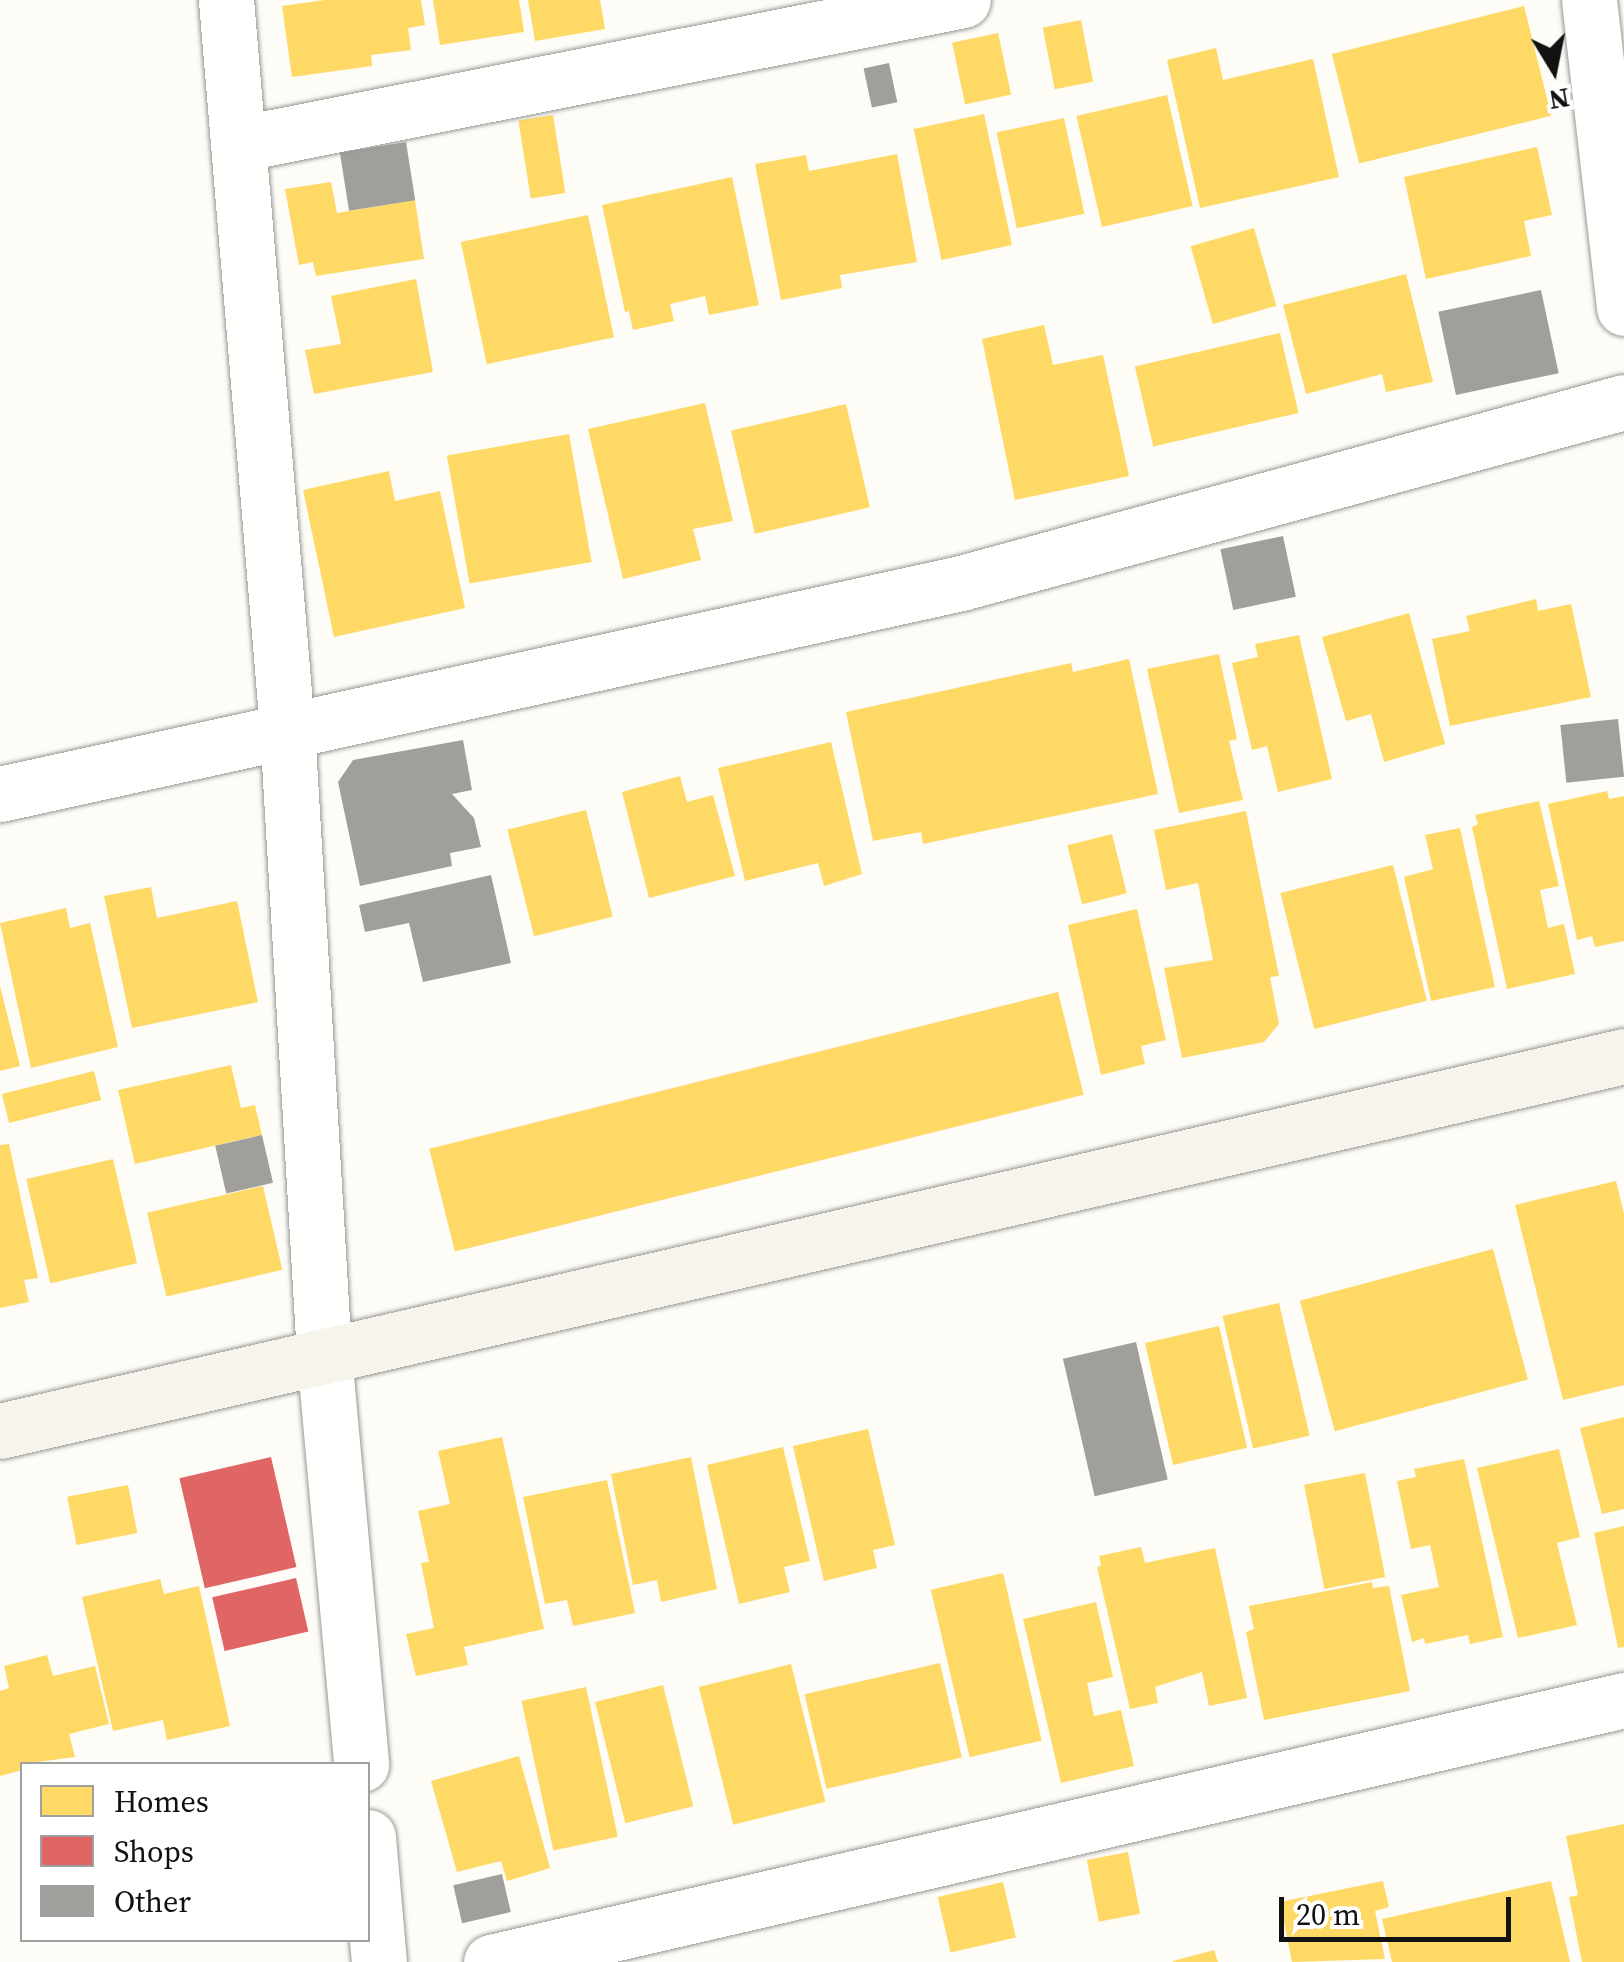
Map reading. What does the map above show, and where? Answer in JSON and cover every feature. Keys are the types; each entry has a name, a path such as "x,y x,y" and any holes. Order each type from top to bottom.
{"street":[{"path":"226,0 288,728 324,1355 361,1762"},
{"path":"238,144 963,0"},
{"path":"1589,0 1624,308"},
{"path":"0,794 961,584 1624,402"},
{"path":"0,1432 1624,1056"},
{"path":"491,1962 1624,1700"},
{"path":"370,1860 379,1962"}],"building: Homes":[{"path":"325,0 421,0 425,25 408,28 411,50 371,55 372,66 292,77 282,6"},
{"path":"433,0 519,0 524,32 440,45"},
{"path":"528,0 600,0 605,29 535,41"},
{"path":"1524,6 1551,116 1359,164 1332,54"},
{"path":"1081,20 1093,82 1055,89 1043,27"},
{"path":"998,33 1011,95 965,104 952,43"},
{"path":"1216,48 1223,80 1313,59 1339,177 1200,208 1167,60"},
{"path":"1167,95 1193,206 1102,227 1076,116"},
{"path":"984,114 1012,245 941,260 914,129"},
{"path":"553,115 565,193 531,199 518,120"},
{"path":"1064,118 1084,214 1017,228 997,132"},
{"path":"1537,147 1552,215 1524,221 1531,256 1426,279 1404,177"},
{"path":"897,154 917,262 840,275 842,288 781,300 755,164 806,155 809,171"},
{"path":"732,177 759,305 709,315 705,296 670,304 674,321 633,330 629,311 625,312 602,205"},
{"path":"331,182 337,213 415,200 424,259 316,276 313,262 299,265 285,189"},
{"path":"588,215 614,337 487,364 461,242"},
{"path":"1254,228 1276,306 1213,324 1191,246"},
{"path":"1406,274 1433,382 1386,392 1382,374 1306,394 1283,305"},
{"path":"416,279 433,372 314,394 305,350 341,344 331,296"},
{"path":"1044,325 1053,365 1103,355 1129,476 1015,500 982,339"},
{"path":"1280,333 1298,413 1153,446 1135,367"},
{"path":"705,403 733,521 693,529 701,560 623,579 588,429"},
{"path":"846,404 870,507 755,534 731,431"},
{"path":"569,434 592,562 469,584 447,456"},
{"path":"389,471 395,501 440,491 465,608 334,637 303,490"},
{"path":"1536,599 1538,611 1571,604 1591,697 1450,726 1432,639 1470,631 1466,616"},
{"path":"1409,613 1445,744 1384,762 1371,714 1346,721 1322,637"},
{"path":"1299,635 1332,779 1278,792 1267,746 1252,750 1232,663 1258,657 1255,644"},
{"path":"1219,654 1237,739 1229,741 1243,800 1179,813 1147,669"},
{"path":"1129,659 1158,794 923,844 921,832 873,841 846,712 1071,663 1073,672"},
{"path":"831,742 862,874 824,886 818,863 745,881 718,768"},
{"path":"680,776 687,802 713,795 735,876 649,898 622,792"},
{"path":"1607,791 1609,799 1624,796 1624,941 1595,947 1592,936 1577,940 1548,804"},
{"path":"1539,801 1559,886 1540,890 1548,928 1564,924 1575,974 1507,989 1472,827 1478,824 1475,815"},
{"path":"586,810 613,917 534,936 507,830"},
{"path":"1246,811 1279,976 1270,977 1279,1024 1264,1042 1182,1058 1164,968 1213,960 1198,883 1166,890 1154,830"},
{"path":"1460,828 1495,987 1431,1001 1404,877 1433,869 1425,835"},
{"path":"1112,834 1127,893 1082,904 1067,845"},
{"path":"1393,865 1427,1001 1314,1029 1280,893"},
{"path":"151,887 157,918 237,901 258,1002 132,1028 104,896"},
{"path":"66,908 70,928 90,923 118,1047 31,1068 0,923"},
{"path":"1137,909 1166,1040 1141,1046 1145,1064 1101,1075 1068,925"},
{"path":"0,986 20,1066 0,1071"},
{"path":"1058,992 1084,1095 455,1252 429,1149"},
{"path":"231,1065 241,1108 255,1105 262,1135 135,1164 118,1090"},
{"path":"94,1071 101,1100 9,1123 2,1094"},
{"path":"9,1144 38,1278 24,1280 29,1302 0,1308 0,1145"},
{"path":"113,1159 137,1263 50,1283 26,1179"},
{"path":"1616,1181 1624,1214 1624,1385 1563,1400 1515,1205"},
{"path":"263,1186 282,1270 166,1297 147,1213"},
{"path":"1493,1249 1528,1379 1335,1431 1300,1301"},
{"path":"1279,1303 1310,1436 1253,1449 1222,1316"},
{"path":"1219,1326 1247,1448 1173,1465 1145,1343"},
{"path":"1624,1417 1624,1509 1602,1514 1580,1428"},
{"path":"868,1429 895,1545 873,1550 877,1568 824,1581 793,1446"},
{"path":"502,1437 544,1629 464,1647 468,1665 416,1676 406,1634 434,1628 421,1563 429,1562 418,1511 450,1504 438,1451"},
{"path":"783,1447 810,1561 784,1567 790,1592 739,1604 707,1465"},
{"path":"1559,1449 1580,1537 1557,1543 1577,1625 1518,1638 1477,1468"},
{"path":"691,1457 717,1589 661,1602 657,1580 633,1585 611,1474"},
{"path":"1464,1459 1503,1637 1470,1644 1468,1635 1425,1644 1424,1638 1412,1642 1401,1595 1439,1587 1430,1545 1411,1549 1397,1481 1416,1477 1414,1469"},
{"path":"1365,1473 1385,1577 1324,1589 1304,1485"},
{"path":"607,1480 635,1613 573,1626 567,1600 545,1604 523,1497"},
{"path":"128,1485 137,1533 76,1545 67,1497"},
{"path":"1624,1526 1624,1647 1618,1648 1594,1533"},
{"path":"1141,1547 1145,1563 1215,1548 1247,1698 1209,1706 1202,1672 1155,1687 1158,1703 1130,1709 1097,1567 1101,1566 1099,1556"},
{"path":"1003,1573 1042,1741 970,1757 931,1590"},
{"path":"160,1579 164,1594 199,1586 230,1726 167,1740 163,1720 113,1731 82,1597"},
{"path":"1372,1582 1373,1588 1389,1586 1410,1691 1264,1720 1246,1632 1254,1629 1249,1606"},
{"path":"1096,1602 1113,1677 1087,1683 1094,1716 1121,1710 1134,1766 1061,1783 1023,1619"},
{"path":"47,1655 53,1676 95,1666 109,1724 69,1734 75,1757 20,1762 20,1771 0,1776 0,1691 9,1688 4,1666"},
{"path":"940,1663 962,1758 826,1789 805,1694"},
{"path":"791,1664 825,1802 733,1825 699,1687"},
{"path":"663,1685 693,1806 625,1823 595,1702"},
{"path":"586,1687 618,1837 553,1850 521,1701"},
{"path":"519,1756 550,1868 507,1881 501,1861 457,1872 431,1781"},
{"path":"1624,1824 1624,1962 1582,1962 1569,1897 1578,1895 1566,1836"},
{"path":"1128,1852 1140,1914 1099,1922 1087,1860"},
{"path":"1383,1881 1389,1907 1375,1911 1385,1959 1292,1962 1280,1902"},
{"path":"1551,1881 1570,1962 1392,1962 1382,1919"},
{"path":"1003,1882 1016,1938 951,1953 938,1897"},
{"path":"1214,1950 1218,1962 1173,1962 1173,1961"}],"building: Shops":[{"path":"271,1457 296,1567 205,1588 179,1478"},
{"path":"296,1578 308,1632 225,1651 212,1597"}],"building: Other":[{"path":"889,63 897,102 872,108 864,68"},
{"path":"406,142 415,200 349,211 340,152"},
{"path":"1541,290 1559,373 1456,395 1438,312"},
{"path":"1283,536 1296,597 1233,610 1220,549"},
{"path":"1618,719 1624,777 1566,783 1560,725"},
{"path":"463,740 472,790 452,794 474,818 481,847 450,853 452,866 360,886 338,782 353,760"},
{"path":"491,875 511,963 423,982 409,923 365,932 359,905"},
{"path":"262,1135 273,1183 226,1194 215,1146"},
{"path":"1136,1342 1168,1479 1095,1496 1063,1359"},
{"path":"502,1874 511,1912 462,1923 453,1885"}]}
